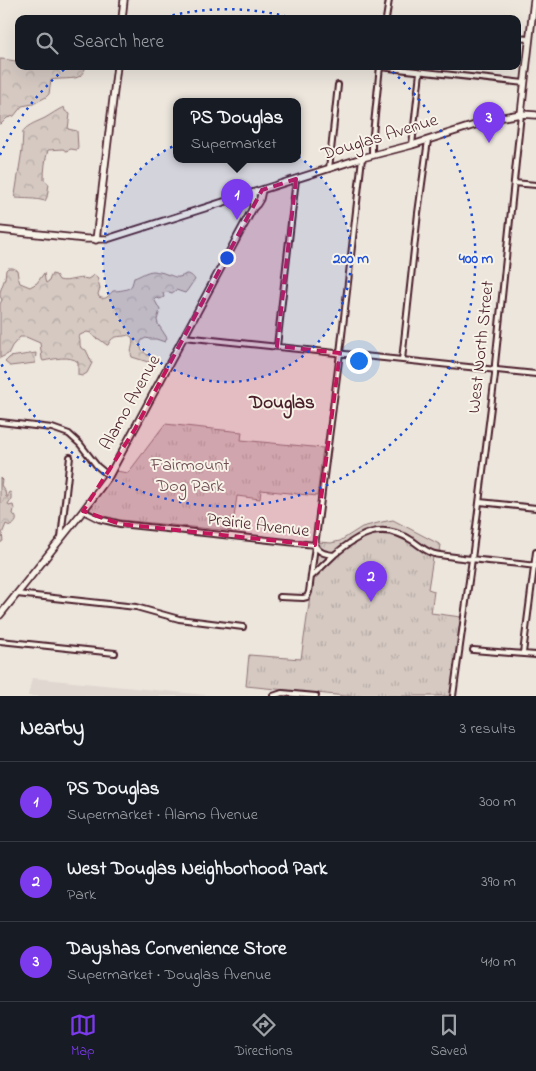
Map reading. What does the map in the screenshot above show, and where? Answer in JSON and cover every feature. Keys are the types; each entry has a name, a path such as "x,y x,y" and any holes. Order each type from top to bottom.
{"street":[{"path":"122,15 124,0"},
{"path":"387,15 389,0"},
{"name":"West North Street","path":"453,696 480,502 524,83 533,30 534,0"},
{"path":"521,39 530,40"},
{"path":"96,240 117,70"},
{"path":"372,155 380,70"},
{"path":"404,70 524,83"},
{"path":"412,145 420,72"},
{"path":"329,169 338,85"},
{"name":"Douglas Avenue","path":"0,230 96,240 107,239 362,158 412,145 497,118 521,114 536,115"},
{"path":"402,360 428,140"},
{"path":"280,597 303,598 307,597 309,592 340,352 362,158"},
{"path":"277,346 296,179"},
{"path":"514,183 536,185"},
{"name":"Alamo Avenue","path":"0,615 109,476 253,208 258,204 262,190"},
{"path":"253,193 253,208"},
{"path":"184,337 536,374"},
{"path":"0,422 52,428 69,434 80,444 97,466 109,476"},
{"path":"61,538 70,457"},
{"path":"480,502 536,508"},
{"name":"Prairie Avenue","path":"83,511 99,519 120,524 315,545 323,553 334,555"},
{"path":"311,577 334,555 358,537 380,530 402,535 434,554 535,566"},
{"path":"523,653 536,552"},
{"path":"17,594 136,607 179,619 243,627"},
{"path":"0,641 115,653"},
{"path":"473,650 536,655"},
{"path":"275,695 316,696"}],"highlighted area":[{"path":"296,179 277,346 340,353 315,545 120,524 83,511 135,429 262,190"}],"shaded area":[{"path":"32,678 216,696 28,696"}],"green space":[{"path":"0,59 15,61 15,70 84,70 78,77 51,80 49,94 46,97 33,104 22,106 14,116 7,118 0,125"},
{"path":"64,107 65,111 70,114 68,129 77,131 77,150 48,150 44,180 49,184 45,201 16,198 23,131 30,125"},
{"path":"8,268 17,270 20,283 30,287 37,283 44,273 46,283 52,274 63,281 80,278 88,279 94,275 97,277 100,288 99,297 104,298 113,291 131,287 134,278 151,271 178,277 187,274 195,280 185,293 176,290 172,293 163,293 164,297 160,299 154,299 160,310 157,320 158,324 167,338 165,342 146,338 142,340 140,346 144,352 152,357 151,361 148,362 132,357 133,340 129,335 114,338 107,345 87,332 80,335 80,345 81,348 86,350 92,363 87,373 82,376 78,375 78,362 75,360 62,358 43,361 40,343 26,337 20,337 8,354 0,358 0,304 2,300 0,292"},
{"path":"36,353 35,363 10,366 5,362 10,357"},
{"name":"Fairmount Dog Park","path":"165,424 242,432 241,440 323,448 317,496 261,490 260,499 237,496 232,531 121,520 96,514 89,509 116,471 128,473"},
{"path":"0,478 6,497 8,497 8,493 10,492 11,494 8,504 9,506 13,505 13,514 16,519 10,526 6,524 2,534 3,541 0,543"},
{"path":"393,520 441,545 440,551 434,551 428,589 434,591 431,613 461,617 450,696 346,696 246,686 249,655 301,659 318,542 331,543 340,541 362,527"}],"place":[{"name":"Dayshas Convenience Store","path":"489,143"},
{"name":"PS Douglas","path":"237,220"},
{"name":"West Douglas Neighborhood Park","path":"371,602"}],"district":[{"name":"Douglas","path":"282,403"}]}
